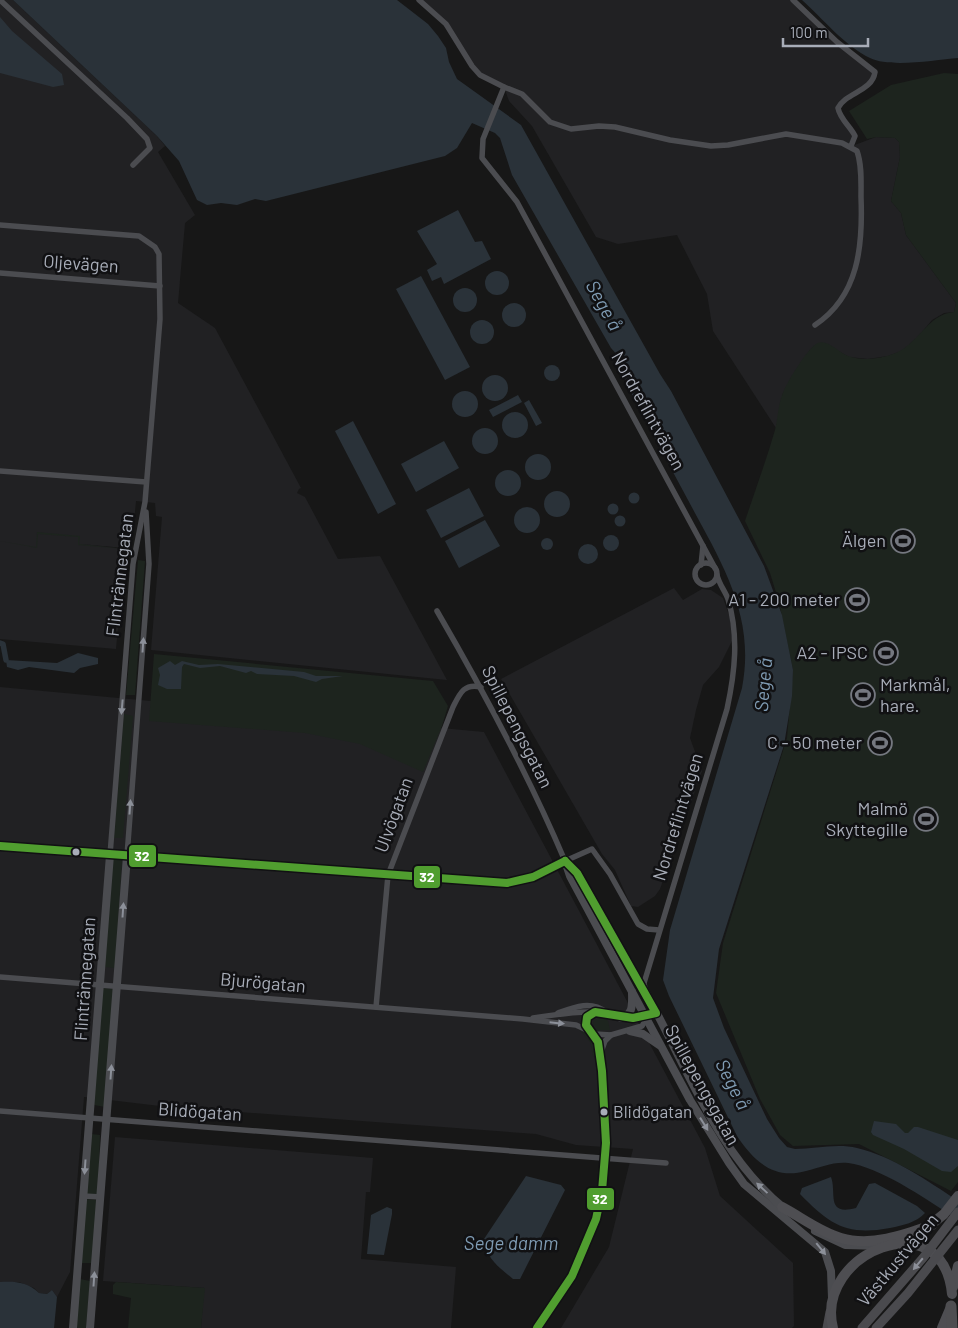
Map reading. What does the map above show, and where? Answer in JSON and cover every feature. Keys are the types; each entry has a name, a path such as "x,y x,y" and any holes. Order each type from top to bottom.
{"highway":[{"path":"896,1244 932,1225 944,1214 958,1196"},
{"path":"782,1207 832,1234 856,1240 893,1237 932,1225"},
{"path":"832,1328 830,1312 832,1300 842,1278 864,1256 885,1246 896,1244 915,1245 934,1253 946,1272 951,1300 952,1328"},
{"path":"942,1328 951,1300 958,1266"}],"main road":[{"name":"Västkustvägen","path":"862,1328 917,1265 958,1212"},
{"name":"Västkustvägen","path":"876,1328 908,1293 958,1230"},
{"path":"827,1328 830,1312"}],"street":[{"path":"0,0 127,118 146,139 150,148 133,165"},
{"path":"420,0 446,24 472,66 480,74 522,94 550,122 571,129 599,126 615,127 696,145 728,145 786,134 851,146 857,151 860,158 863,230 861,249 856,267 836,307 814,325"},
{"path":"793,0 837,42 875,72 874,79 870,85 840,104 838,108 839,114 855,136 851,146"},
{"name":"Nordreflintvägen","path":"504,87 483,138 482,158 517,202 715,568"},
{"path":"0,226 139,236 155,247 159,254 160,319 145,502"},
{"name":"Oljevägen","path":"0,273 160,286"},
{"path":"0,471 146,482"},
{"name":"Flintrännegatan","path":"73,1328 133,564 145,502"},
{"name":"Flintrännegatan","path":"90,1328 149,564 145,502"},
{"path":"703,544 701,565 696,571 696,578 701,583 708,584 724,592"},
{"path":"701,565 709,564 715,568 717,575 714,581 708,584"},
{"name":"Nordreflintvägen","path":"645,991 644,983 653,951 727,709 734,679 736,654 733,625 728,598 717,575"},
{"name":"Spillepengsgatan","path":"436,611 481,688 526,774 570,876 705,1126 744,1184 825,1252 831,1271 832,1300"},
{"name":"Ulvögatan","path":"376,1007 388,875 456,699 466,687 473,685 481,688"},
{"path":"0,846 516,883 539,875 592,849 610,874 638,924 647,929 659,930"},
{"name":"Spillepengsgatan","path":"565,861 577,873 645,991 736,1157 755,1182 806,1226 836,1242 855,1246 885,1246"},
{"name":"Bjurögatan","path":"0,977 576,1025 601,1035 630,1031 642,1026 647,1018 656,1013"},
{"path":"621,1018 629,1014 632,1008 632,990"},
{"name":"Bjurögatan","path":"523,1020 555,1014 585,1005 599,1007 609,1015"},
{"path":"538,1328 572,1276 600,1206 606,1158 600,1055 598,1042 586,1022 592,1012"},
{"name":"Bjurögatan","path":"555,1014 592,1012 621,1018 647,1018"},
{"path":"630,1031 651,1038 664,1050"},
{"path":"600,1055 603,1045 611,1035"},
{"name":"Blidögatan","path":"0,1111 666,1163"},
{"path":"83,1196 101,1197"}],"shaded area":[{"path":"0,0 13,0 157,136 165,146 158,152 195,215 185,223 178,303 215,328 301,488 297,493 305,497 338,559 380,556 447,680 151,650 162,517 156,516 155,503 136,501 134,523 127,523 125,548 80,544 125,549 116,649 0,639"},
{"path":"419,0 793,0 837,42 870,67 874,79 848,98 838,108 855,136 852,146 876,137 895,138 899,142 900,157 891,201 901,213 906,235 956,303 954,312 944,313 932,320 917,338 902,351 888,356 868,359 849,357 840,352 810,350 783,393 776,428 713,331 707,294 677,235 618,244 596,237 532,126 509,101 504,87 480,75 453,34"},
{"path":"944,73 958,74 958,1182 951,1191 859,1144 793,1146 780,1135 760,1099 716,993 723,943 787,738 793,670 779,602 770,573 745,521 775,430 783,393 798,365 814,346 822,342 826,343 853,358 871,359 882,357 902,350 937,318 954,312 956,303 906,235 901,213 891,201 900,157 899,142 895,138 876,137 867,139 849,111 891,85"},
{"path":"37,532 80,536 79,544 125,549 78,545 78,537 38,534 37,548 0,541 36,547"},
{"path":"138,560 145,561 135,695 126,695"},
{"path":"674,588 683,600 702,589 711,590 723,598 730,618 733,639 719,667 703,685 696,710 690,738 702,771 660,889 655,896 638,907 631,906 615,870 602,854 501,679"},
{"path":"154,654 433,681 448,706 423,772 360,744 305,733 149,721"},
{"path":"0,687 484,732 705,1148 720,1196 793,1263 794,1326 792,1328 561,1328 609,1247 633,1149 576,1145 536,1134 160,1106 84,1097 70,1272 57,1297 52,1290 47,1294 39,1293 34,1288 19,1282 0,1282"},
{"path":"124,714 133,716 123,838 114,838"},
{"path":"113,858 122,859 115,968 105,967"},
{"path":"102,988 113,989 105,1107 94,1105"},
{"path":"601,1017 608,1021 610,1030 597,1030 594,1028 593,1021"},
{"path":"578,1028 592,1040 597,1059 593,1056 590,1042"},
{"path":"91,1134 100,1135 98,1194 86,1194"},
{"path":"115,1137 373,1158 370,1192 366,1192 361,1259 456,1267 451,1328 201,1328 204,1288 103,1281"},
{"path":"85,1199 97,1200 92,1263 81,1263"},
{"path":"80,1279 90,1281 86,1328 76,1328"},
{"path":"116,1282 205,1288 201,1328 128,1328 131,1298 113,1294 113,1285"}],"water":[{"name":"Sege å","path":"13,0 397,0 428,24 438,36 446,48 449,62 457,79 521,125 671,391 764,566 782,615 793,670 792,696 784,745 719,949 713,998 724,1028 767,1119 787,1147 795,1149 834,1146 849,1147 883,1157 909,1170 958,1201 958,1220 894,1180 854,1164 830,1164 806,1171 784,1173 766,1166 758,1160 737,1136 669,996 663,980 670,930 742,688 745,662 744,637 740,613 723,567 626,383 619,357 611,348 512,175 500,138 495,133 472,123 457,148 445,156 266,201 255,199 237,205 221,203 207,205 197,200 179,161 157,136"},
{"path":"802,0 958,0 958,58 901,63 879,61 870,58 843,40"},
{"path":"0,17 12,31 62,74 64,85 53,87 0,73"},
{"path":"458,210 475,242 482,241 491,259 444,284 441,277 432,281 427,270 437,264 417,231"},
{"path":"497,271 502,272 508,278 508,288 502,294 497,295 492,294 486,288 485,283 486,278 492,272"},
{"path":"421,276 470,367 445,380 396,289"},
{"path":"465,288 470,289 476,295 476,305 470,311 465,312 460,311 454,305 453,300 454,295 460,289"},
{"path":"514,303 519,304 525,310 525,320 519,326 514,327 509,326 503,320 502,315 503,310 509,304"},
{"path":"482,320 487,321 493,327 493,337 487,343 482,344 477,343 471,337 470,332 471,327 477,321"},
{"path":"552,365 558,367 560,373 558,379 552,381 546,379 544,373 546,367"},
{"path":"495,375 504,379 508,388 504,397 495,401 486,397 482,388 486,379"},
{"path":"465,391 474,395 478,404 474,413 465,417 456,413 452,404 456,395"},
{"path":"518,395 522,402 493,417 489,410"},
{"path":"529,400 542,423 536,426 524,403"},
{"path":"515,412 524,416 528,425 524,434 515,438 506,434 502,425 506,416"},
{"path":"353,421 396,504 378,514 335,431"},
{"path":"485,428 494,432 498,441 494,450 485,454 476,450 472,441 476,432"},
{"path":"444,441 459,468 416,492 401,464"},
{"path":"538,454 547,458 551,467 547,476 538,480 529,476 525,467 529,458"},
{"path":"508,470 517,474 521,483 517,492 508,496 499,492 495,483 499,474"},
{"path":"469,488 484,516 441,538 426,510"},
{"path":"557,491 566,495 570,504 566,513 557,517 548,513 544,504 548,495"},
{"path":"634,492 640,498 634,504 628,498"},
{"path":"613,503 619,509 613,515 607,509"},
{"path":"527,507 536,511 540,520 536,529 527,533 518,529 514,520 518,511"},
{"path":"620,515 626,521 620,527 614,521"},
{"path":"485,520 500,546 459,568 445,541"},
{"path":"608,535 614,535 619,540 617,549 608,551 603,546 603,540"},
{"path":"547,538 553,544 547,550 541,544"},
{"path":"588,544 595,547 598,554 595,561 588,564 581,561 578,554 581,547"},
{"path":"78,653 98,658 98,664 80,668 74,673 29,667 18,670 7,667 6,660 57,663"},
{"path":"170,661 175,665 182,661 199,665 218,664 304,672 316,676 343,676 322,679 316,682 294,676 257,674 251,671 246,673 220,666 200,668 184,664 182,667 181,689 167,689 158,685 160,675 158,668"},
{"path":"874,1121 896,1124 905,1133 908,1133 914,1127 918,1127 958,1140 958,1166 951,1172 942,1171 904,1149 873,1135 871,1132"},
{"name":"Sege damm","path":"526,1176 561,1185 565,1190 520,1279 513,1279 491,1257 485,1246 484,1239"},
{"path":"831,1177 834,1201 840,1209 856,1208 869,1184 875,1183 917,1206 925,1213 905,1225 890,1228 862,1230 840,1226 821,1214 800,1194 802,1188"},
{"path":"387,1207 392,1209 392,1214 384,1255 367,1254 371,1215"},
{"path":"0,1282 21,1283 30,1286 39,1293 47,1294 52,1290 57,1297 54,1328 0,1328"}],"waterway":[{"path":"0,643 3,644 6,660"}],"transit line":[{"name":"32","path":"0,846 507,883 533,877 565,861"},
{"name":"32","path":"537,1328 572,1276 596,1219 602,1191 606,1143 602,1071 598,1042 586,1025 587,1017 595,1012 633,1018 656,1013 577,873 565,861"}],"place":[{"name":"Älgen","path":"903,541"},
{"name":"A1 - 200 meter","path":"857,600"},
{"name":"A2 - IPSC","path":"886,653"},
{"name":"Markmål, hare.","path":"863,695"},
{"name":"C - 50 meter","path":"880,743"},
{"name":"Malmö Skyttegille","path":"926,819"},
{"name":"Blidögatan","path":"604,1112"}]}
